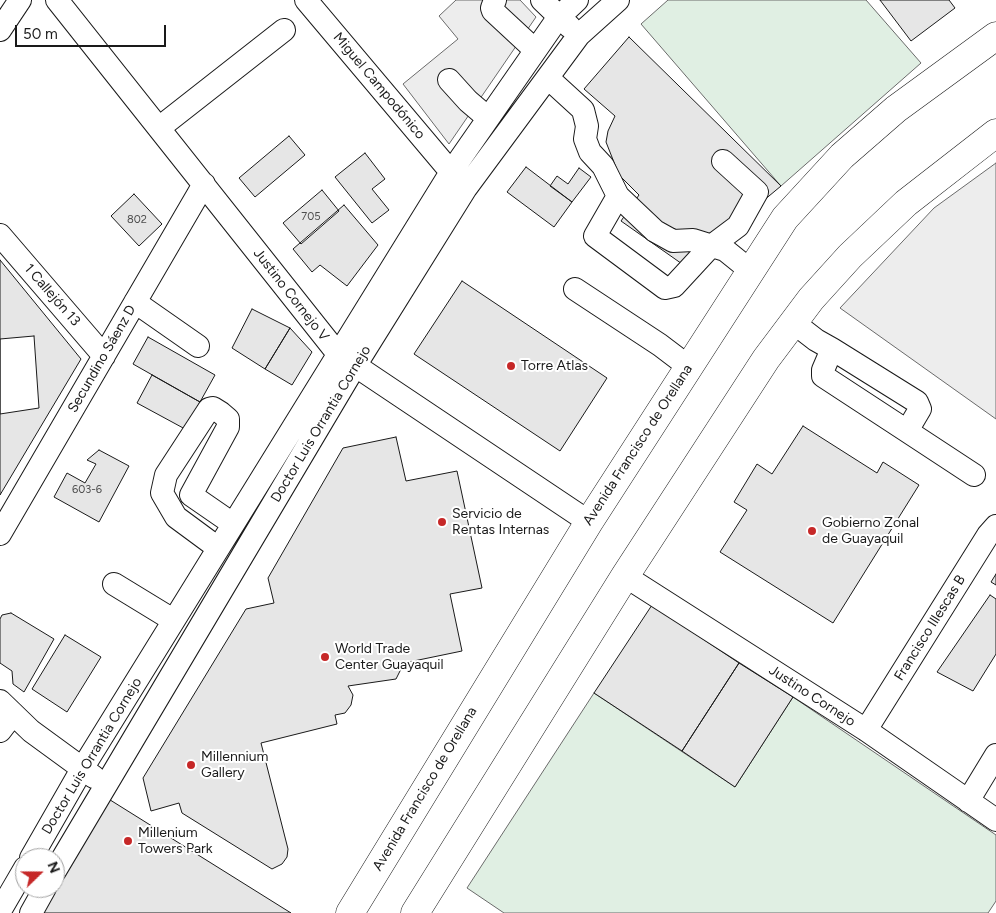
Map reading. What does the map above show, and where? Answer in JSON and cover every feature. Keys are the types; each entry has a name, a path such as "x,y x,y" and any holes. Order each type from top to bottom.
{"main road":[{"name":"Avenida Francisco de Orellana","path":"350,913 589,522 785,218 842,156 896,108 996,36"},
{"path":"415,913 625,576 766,360 850,256 906,203 996,133"}],"street":[{"path":"0,30 20,0"},
{"name":"Justino Cornejo V","path":"57,0 347,360 589,522"},
{"name":"Miguel Campodónico","path":"306,0 451,172"},
{"path":"495,0 492,8 493,11 535,50"},
{"path":"542,0 558,18 579,35"},
{"name":"Doctor Luis Orrantia Cornejo","path":"65,854 347,360 451,172 558,18 577,0"},
{"name":"Doctor Luis Orrantia Cornejo","path":"37,848 82,769 233,524 466,188 579,35 618,0"},
{"path":"159,128 284,30"},
{"path":"548,78 583,110 587,126 585,139 590,152 603,166 618,196 655,232 673,241 693,240 710,247 725,250 751,271"},
{"path":"449,80 468,101 488,118"},
{"path":"618,196 595,236 665,288 674,286 710,247 738,226 757,192 722,161"},
{"name":"Secundino Sáenz D","path":"0,534 204,184"},
{"name":"1 Callejón 13","path":"0,235 104,356"},
{"path":"575,289 660,345 689,367"},
{"path":"136,302 198,346"},
{"path":"794,323 816,340 917,402 920,409 907,431"},
{"path":"832,349 823,370 823,376 974,475"},
{"path":"176,517 191,495 228,428 228,419 213,408 208,409 166,475 162,493 176,517 218,548"},
{"path":"191,495 233,524"},
{"name":"Francisco Illescas B","path":"866,730 988,535 996,526"},
{"name":"Justino Cornejo","path":"625,576 866,730 996,820"},
{"path":"114,584 173,620"},
{"path":"4,715 31,731 105,785"},
{"path":"968,802 996,755"},
{"path":"0,911 15,885"},
{"path":"31,913 39,898"}],"green space":[{"path":"668,0 866,0 921,63 781,186 641,24"},
{"path":"594,693 735,787 793,697 996,835 996,901 988,913 504,913 467,888"}],"shaded area":[{"path":"456,0 520,0 536,17 449,144 403,84 458,39 439,16"},
{"path":"996,163 996,419 840,308 934,208"}],"building":[{"path":"880,0 949,0 955,8 911,41"},
{"path":"629,37 781,186 685,266 621,221 639,195 619,175 606,142 608,131 615,116 584,89"},
{"path":"289,136 305,155 255,197 239,178"},
{"path":"365,153 385,179 372,189 389,210 372,223 335,177"},
{"path":"526,167 572,202 554,227 507,192"},
{"path":"579,168 591,177 572,202 550,186 557,176 568,184"},
{"path":"322,190 339,211 301,244 283,223"},
{"path":"134,194 162,224 139,246 111,216"},
{"path":"344,205 378,245 347,286 320,265 312,272 293,249"},
{"path":"0,260 81,359 0,495"},
{"name":"Torre Atlas","path":"462,281 607,378 560,451 414,354"},
{"path":"252,309 290,328 265,369 232,348"},
{"path":"290,328 312,352 292,385 265,369"},
{"path":"34,336 39,408 0,414 0,339"},
{"path":"148,337 215,375 200,402 133,364"},
{"path":"152,375 200,402 185,429 137,403"},
{"name":"Gobierno Zonal de Guayaquil","path":"803,426 877,473 883,462 919,485 833,623 720,552 747,510 734,502 757,464 772,474"},
{"name":"World Trade Center Guayaquil","path":"396,437 406,481 457,471 482,588 450,594 462,651 404,663 396,679 348,686 353,695 351,705 345,713 335,715 337,724 261,743 288,849 287,857 282,864 272,869 182,813 179,803 151,811 143,778 246,609 274,603 268,578 343,448"},
{"path":"99,450 129,466 99,522 54,497 67,473 85,483 96,464 87,460"},
{"path":"996,574 996,585 991,582"},
{"path":"990,595 996,599 996,654 973,691 937,672"},
{"path":"652,605 739,663 682,751 594,693"},
{"path":"11,613 54,639 24,692 13,684 12,671 0,663 0,619 2,615"},
{"path":"65,635 101,657 67,712 32,689"},
{"path":"739,663 793,697 735,787 682,751"},
{"name":"Millenium Towers Park","path":"107,798 291,913 37,913 48,898 65,898 65,867"}],"place":[{"name":"Torre Atlas","path":"511,366"},
{"name":"Servicio de Rentas Internas","path":"442,522"},
{"name":"Gobierno Zonal de Guayaquil","path":"812,531"},
{"name":"World Trade Center Guayaquil","path":"325,657"},
{"name":"Millennium Gallery","path":"191,765"},
{"name":"Millenium Towers Park","path":"128,841"}]}
